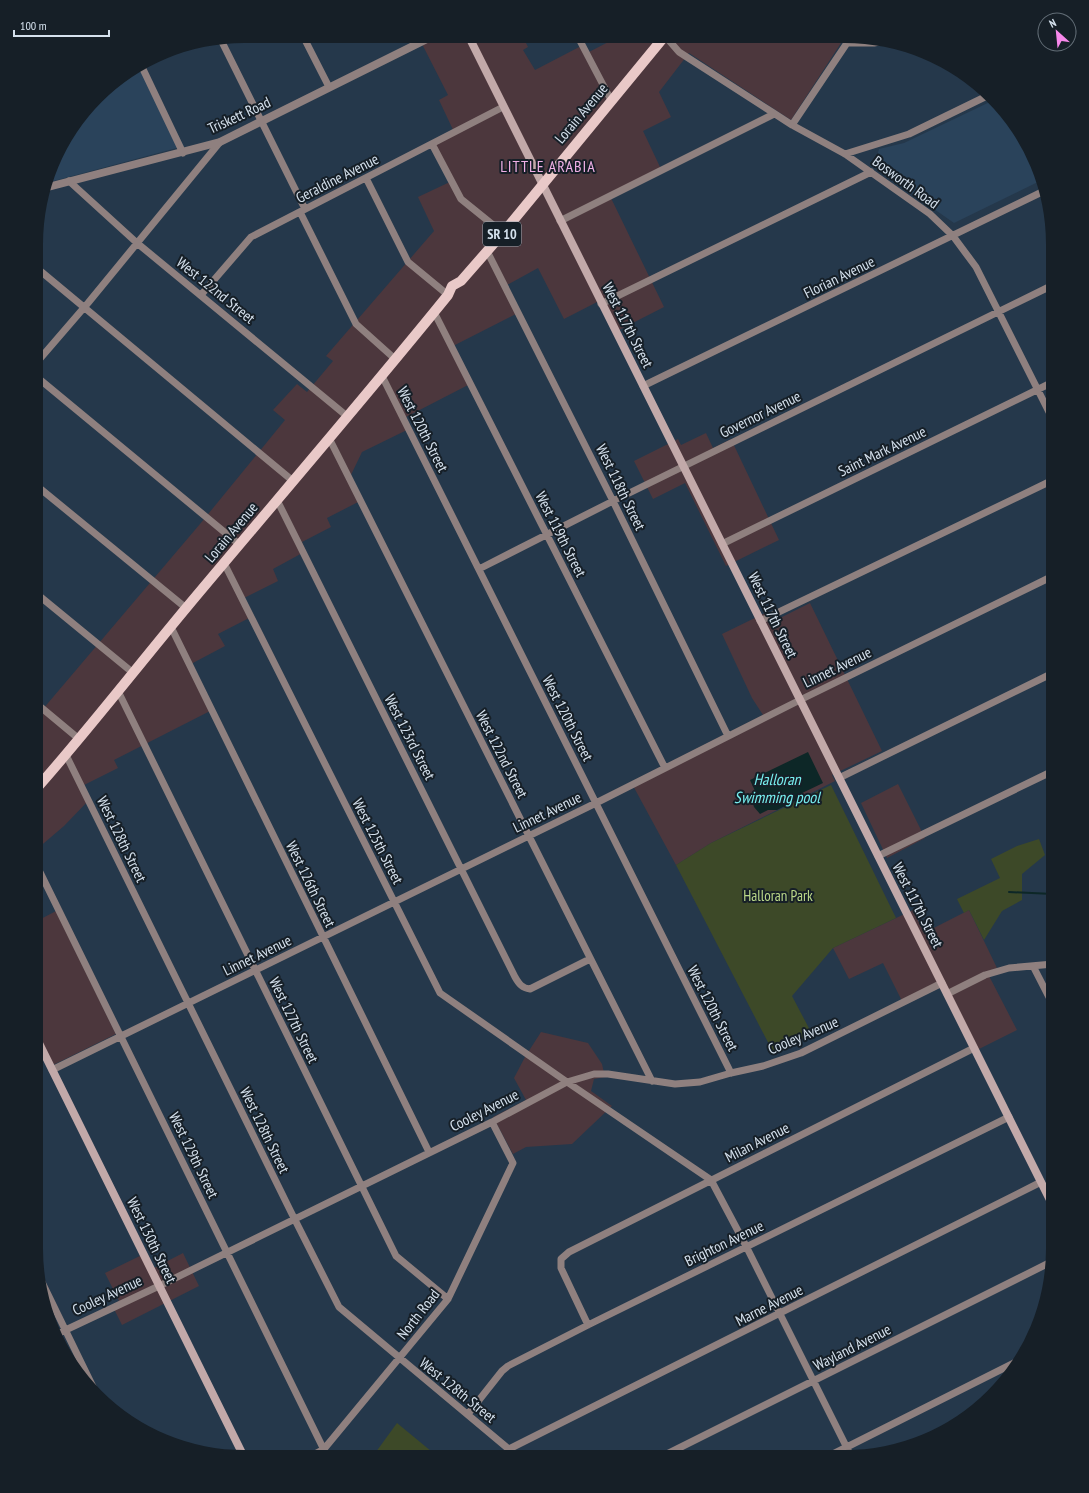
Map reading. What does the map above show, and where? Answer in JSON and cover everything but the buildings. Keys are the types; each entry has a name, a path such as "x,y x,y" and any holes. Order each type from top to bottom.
{"main road":[{"name":"West 117th Street","path":"472,43 1046,1192"},
{"name":"Lorain Avenue","path":"43,781 80,739 132,672 382,376 448,295 452,286 461,280 503,233 611,100 660,43"},
{"name":"West 130th Street","path":"43,1051 241,1450"}],"street":[{"path":"307,43 329,87"},
{"name":"Triskett Road","path":"52,186 220,142 417,43"},
{"path":"581,43 611,100"},
{"name":"Bosworth Road","path":"671,43 679,52 774,114 845,154 930,214 953,236 976,267 1046,406"},
{"path":"792,125 847,43 859,43"},
{"path":"223,44 261,121 356,324 395,359"},
{"path":"143,70 183,152"},
{"path":"845,154 909,134 983,98"},
{"name":"Geraldine Avenue","path":"201,295 251,237 503,107"},
{"path":"560,221 774,114"},
{"path":"43,355 220,142"},
{"path":"432,144 461,199 503,233"},
{"path":"601,304 871,172"},
{"path":"366,178 408,262 448,295"},
{"name":"West 122nd Street","path":"69,181 137,243 348,417"},
{"name":"Florian Avenue","path":"643,386 1039,193"},
{"name":"West 118th Street","path":"487,251 613,501 728,736"},
{"path":"43,273 293,481"},
{"name":"Governor Avenue","path":"479,569 613,501 1046,288"},
{"name":"West 119th Street","path":"434,312 665,768"},
{"name":"West 120th Street","path":"382,376 731,1073"},
{"path":"43,382 240,544"},
{"name":"Saint Mark Avenue","path":"722,544 1046,385"},
{"name":"West 122nd Street","path":"329,438 652,1081"},
{"path":"760,621 1046,483"},
{"path":"43,491 186,608"},
{"name":"West 123rd Street","path":"277,500 520,985 524,988 530,989 590,959"},
{"name":"West 125th Street","path":"224,563 440,993 711,1180"},
{"name":"Linnet Avenue","path":"52,1070 596,803 800,700 1046,579"},
{"path":"43,599 132,672"},
{"name":"West 126th Street","path":"171,627 429,1152"},
{"path":"839,778 1046,676"},
{"name":"West 127th Street","path":"118,691 396,1256 448,1299"},
{"path":"43,709 80,739"},
{"name":"West 128th Street","path":"66,755 339,1307 399,1359 509,1449"},
{"path":"878,856 1046,774"},
{"name":"West 129th Street","path":"43,878 324,1450"},
{"path":"947,994 985,975 1009,968 1046,965"},
{"path":"1033,966 1046,991"},
{"name":"Cooley Avenue","path":"61,1332 159,1286 226,1251 492,1122 567,1082 594,1074 622,1075 674,1084 700,1082 763,1066 802,1053 942,983"},
{"name":"Milan Avenue","path":"588,1325 561,1268 561,1259 568,1252 974,1048"},
{"name":"Brighton Avenue","path":"468,1414 502,1371 508,1366 746,1246 1009,1117"},
{"name":"North Road","path":"327,1450 448,1299 513,1163 492,1122"},
{"path":"711,1180 746,1246 848,1450"},
{"name":"Marne Avenue","path":"509,1449 1041,1182"},
{"name":"Wayland Avenue","path":"675,1450 1046,1264"},
{"path":"49,1296 88,1376"},
{"path":"841,1450 1009,1365"}],"shaded area":[{"path":"410,43 526,43 528,47 523,50 535,70 585,44 589,52 606,43 841,43 791,120 689,53 659,92 671,117 643,131 661,169 609,194 664,307 617,331 601,300 564,319 538,268 507,285 520,312 453,346 472,383 406,417 411,428 362,452 350,477 362,500 327,518 331,527 302,542 306,551 273,569 278,581 244,598 253,616 218,634 225,646 191,664 214,709 114,760 118,768 84,785 90,799 64,826 43,844 43,709 200,524 285,420 273,410 297,384 307,392 333,361 326,356 434,231 418,197 452,181 434,145 455,134 439,100 448,95 422,44 413,48"},
{"path":"143,70 184,146 53,181 58,167 70,143 84,121 121,84"},
{"path":"988,103 1005,121 1019,143 1031,167 1036,183 954,223 874,167 879,149 904,143"},
{"path":"706,433 713,448 731,439 779,540 726,566 685,483 653,499 634,461 678,439 681,445"},
{"path":"810,603 882,751 832,775 835,781 711,843 676,865 631,782 763,715 752,698 722,634 765,613 770,623"},
{"path":"898,784 925,838 887,858 861,803"},
{"path":"913,910 924,933 969,910 997,968 987,972 1017,1030 973,1052 938,983 902,1001 883,963 849,979 833,948"},
{"path":"56,911 116,1034 53,1065 43,1046 43,918"},
{"path":"541,1032 588,1043 602,1064 605,1077 594,1079 591,1091 612,1106 572,1144 526,1147 513,1154 493,1117 526,1100 514,1078"},
{"path":"146,1253 154,1268 183,1253 199,1286 122,1325 112,1305 119,1301 105,1273"}],"green space":[{"name":"Halloran Park","path":"831,785 896,918 833,948 792,996 812,1034 773,1052 676,865 711,843"},
{"path":"1039,839 1045,855 1022,874 1022,900 1002,911 984,940 969,910 964,913 957,899 1000,878 991,859 1017,846"},
{"path":"397,1423 430,1450 377,1450"}],"water":[{"name":"Halloran Swimming pool","path":"808,752 823,783 798,795 799,799 777,810 768,810 760,814 754,807 750,794 755,791 750,780"}],"waterway":[{"path":"1009,892 1046,894"}],"district":[{"name":"LITTLE ARABIA","path":"548,166"}]}
